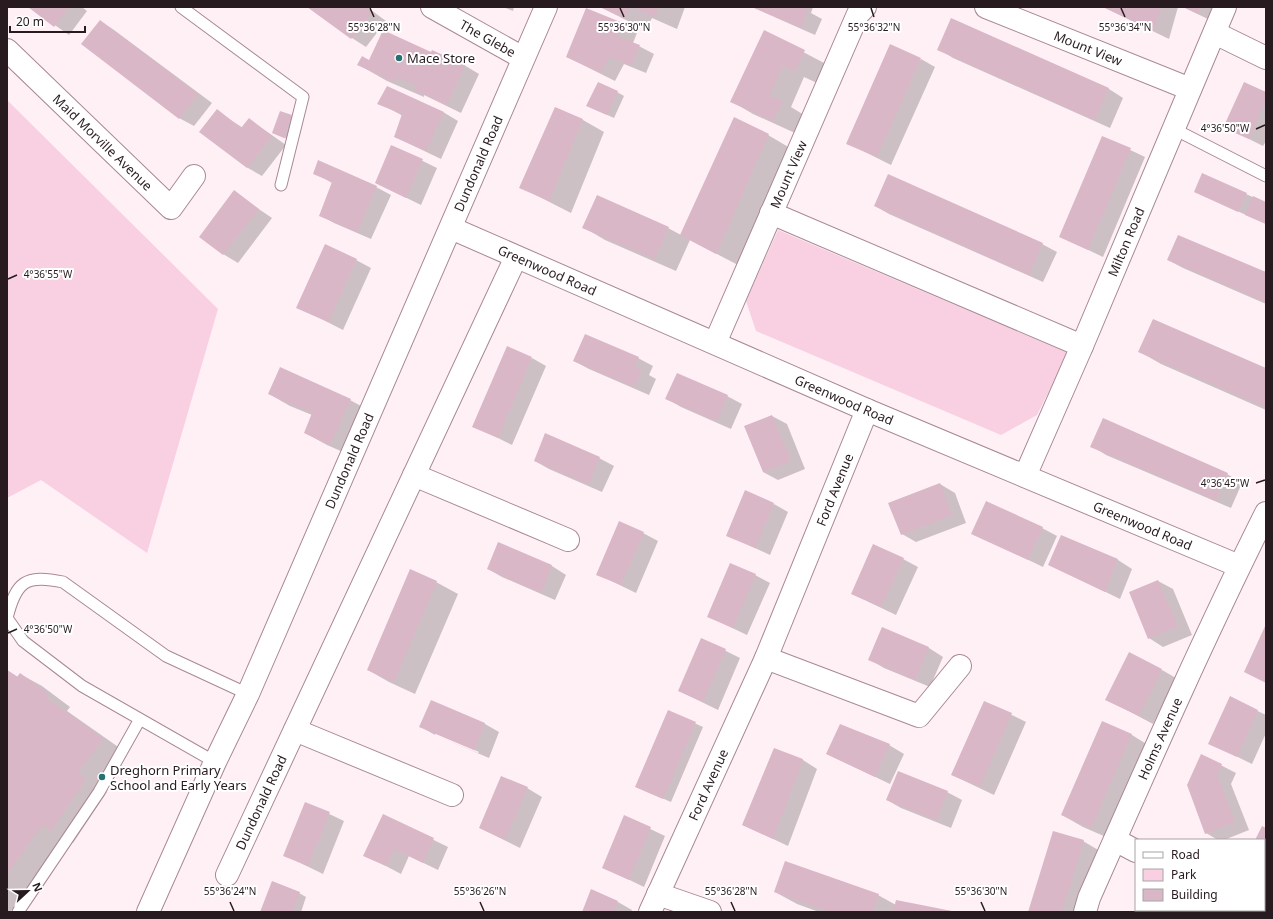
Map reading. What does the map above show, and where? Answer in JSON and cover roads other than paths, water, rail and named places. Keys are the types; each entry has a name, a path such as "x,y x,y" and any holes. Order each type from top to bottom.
{"street":[{"name":"The Glebe","path":"432,7 523,58"},
{"name":"Dundonald Road","path":"148,912 215,762 248,694 546,7"},
{"name":"Mount View","path":"714,343 858,14 865,7"},
{"name":"Mount View","path":"986,7 1190,89"},
{"name":"Milton Road","path":"1024,476 1082,346 1225,7"},
{"path":"1215,33 1266,58"},
{"name":"Maid Morville Avenue","path":"7,50 171,208 194,176"},
{"path":"771,213 1082,346"},
{"name":"Greenwood Road","path":"451,228 867,410 1239,566"},
{"name":"Dundonald Road","path":"227,875 516,257"},
{"name":"Ford Avenue","path":"654,903 766,658 867,410"},
{"path":"414,475 568,540"},
{"name":"Holms Avenue","path":"1085,912 1089,898 1239,566 1266,513"},
{"path":"766,658 919,716 960,666"},
{"path":"295,730 452,795"},
{"path":"1115,840 1135,850"},
{"path":"654,903 710,912"}],"lane":[{"path":"181,7 303,97 281,185"},
{"path":"1174,129 1266,176"},
{"path":"215,762 82,686 23,640 7,618 12,597 25,582 43,578 63,582 166,656 248,694"},
{"path":"18,912 99,792 140,719"}],"place":[{"name":"Mace Store","path":"399,58"},
{"name":"Dreghorn Primary School and Early Years","path":"102,777"}]}
